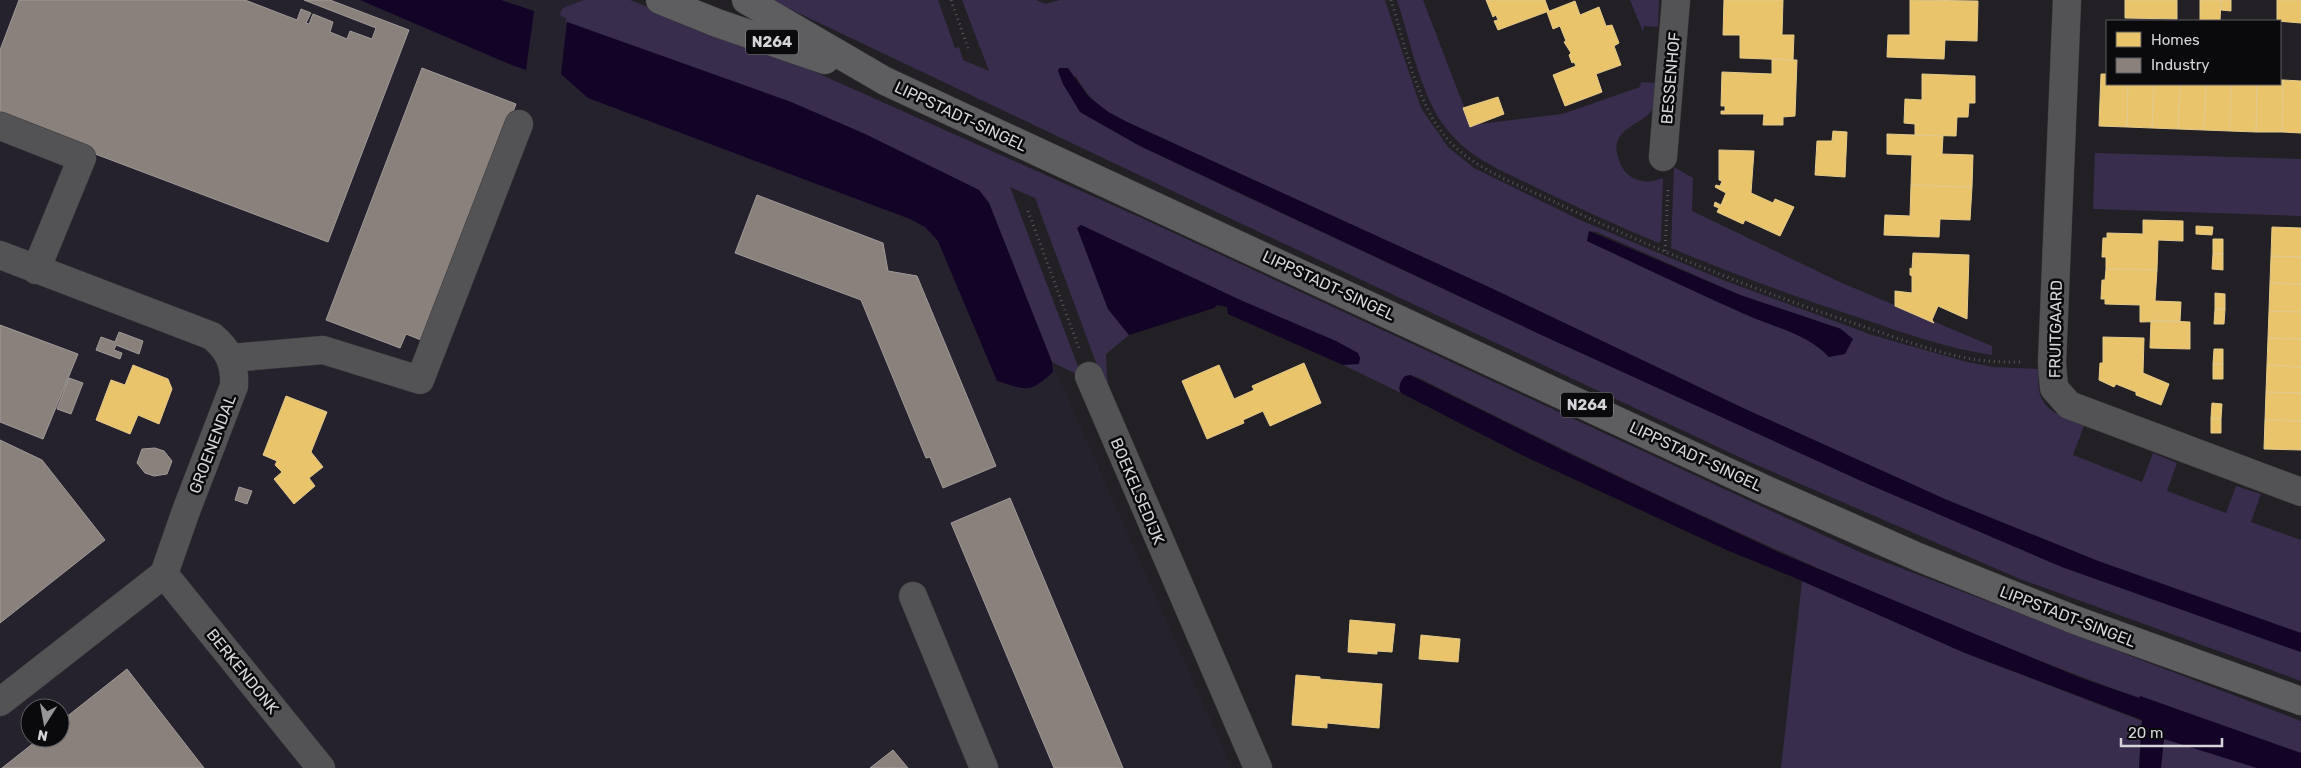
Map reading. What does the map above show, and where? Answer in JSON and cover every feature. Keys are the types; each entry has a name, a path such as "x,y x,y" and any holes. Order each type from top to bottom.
{"main road":[{"name":"LIPPSTADT-SINGEL","path":"660,0 717,23 885,81"},
{"name":"LIPPSTADT-SINGEL","path":"746,0 885,81 1762,488 1918,558 2075,620 2301,701"}],"street":[{"name":"BESSENHOF","path":"1663,157 1676,0"},
{"name":"FRUITGAARD","path":"2067,0 2052,363 2054,388 2069,405 2301,492"},
{"path":"0,255 212,336 223,345 231,358 322,350 420,380 519,124"},
{"path":"0,126 82,158 36,270"},
{"name":"GROENENDAL","path":"164,574 234,386 231,358"},
{"name":"BOEKELSEDIJK","path":"1089,376 1258,768"},
{"path":"0,702 164,574"},
{"name":"BERKENDONK","path":"164,574 321,768"},
{"path":"913,596 984,768"}],"path":[{"path":"951,0 968,48"},
{"path":"1390,0 1419,90 1431,114 1449,142 1472,160 1498,175 1665,251 1814,310 1950,354 1992,361"},
{"path":"1663,157 1668,172 1665,251"},
{"path":"1028,211 1089,376"}],"shaded area":[{"path":"0,0 593,0 967,170 1232,768 0,768"},
{"path":"360,0 501,0 534,11 526,70 509,64"},
{"path":"584,0 630,0 795,63 1146,220 1864,554 2301,721 2301,753 2090,680 1877,594 1679,505 1419,378 1410,375 1401,381 1399,389 1401,393 1343,365 1238,299 1081,225 1078,228 1108,309 1129,335 1106,354 1107,377 1114,411 1035,198 1010,187 1082,377 1052,362 989,203 979,190 865,134 791,102 567,22 566,25 566,18 559,15 563,8"},
{"path":"771,0 938,0 955,48 959,47 963,60 989,71 962,0 1036,0 1046,4 1060,0 1385,0 1421,108 1448,147 1474,168 1580,220 1723,280 1872,335 1967,362 1993,367 2040,369 2038,382 2042,400 2048,407 2063,417 2084,426 2073,455 2142,482 2153,453 2177,463 2167,491 2226,513 2236,486 2261,494 2251,522 2301,540 2301,633 2098,561 1947,500 1745,409 1493,289 1127,122 1110,113 1091,98 1075,75 1080,112 1140,146 1245,196 1546,337 1868,484 2062,567 2301,652 2301,681 2020,579 1750,462","holes":["1589,231 1597,232 1740,295 1841,329 1829,357 1811,342 1800,336 1744,314 1587,241"]},
{"path":"1397,0 1423,0 1471,125 1562,114 1640,87 1641,82 1657,83 1655,103 1650,113 1623,133 1618,140 1616,149 1622,168 1633,178 1640,181 1648,181 1663,178 1661,240 1659,243 1504,172 1461,145 1441,121 1427,95"},
{"path":"1630,0 1659,0 1658,27 1644,26 1643,32"},
{"path":"567,22 791,102 865,134 979,190 989,203 1052,362 1053,372 1038,384 1027,388 997,381 938,241 925,227 910,219 588,98 561,74"},
{"path":"1059,68 1068,68 1088,96 1108,112 1127,122 1493,289 1745,409 1947,500 2098,561 2301,633 2301,652 2062,567 1868,484 1546,337 1140,146 1080,112 1063,84 1058,71"},
{"path":"2095,153 2301,159 2301,216 2093,209"},
{"path":"1674,167 1693,178 1692,211 1842,283 1992,346 1992,355 1942,344 1812,302 1671,248"},
{"path":"1081,225 1238,299 1336,341 1358,353 1360,358 1359,364 1343,365 1228,314 1227,307 1217,305 1214,308 1129,335 1108,309 1077,228"},
{"path":"1589,231 1740,295 1841,329 1853,339 1845,354 1829,357 1821,349 1801,337 1756,319 1587,241"},
{"path":"1410,375 1574,456 1780,553 2081,678 2139,698 2140,696 2301,753 2301,768 2257,768 2164,739 2161,768 2139,768 2142,720 1965,653 1793,577 1729,551 1526,457 1401,393 1401,382 1405,376"},
{"path":"1802,581 1965,653 2142,721 2139,768 1781,768"},
{"path":"2160,734 2286,768 2157,768"}],"building: Homes":[{"path":"1486,0 1545,0 1549,11 1498,30 1494,21 1498,20 1496,15 1493,17"},
{"path":"1724,0 1783,0 1782,35 1794,35 1793,60 1740,58 1740,35 1723,35"},
{"path":"1910,0 1978,1 1977,41 1945,40 1944,59 1887,57 1888,35 1910,35"},
{"path":"2125,0 2177,0 2177,19 2125,18"},
{"path":"2200,0 2221,0 2220,20 2200,20"},
{"path":"2221,0 2231,0 2231,11 2221,10"},
{"path":"2277,0 2301,0 2301,23 2277,20"},
{"path":"1575,1 1580,15 1599,7 1606,26 1612,25 1619,43 1614,46 1621,65 1596,74 1602,92 1565,106 1553,75 1576,66 1574,62 1572,63 1569,55 1571,53 1564,42 1566,41 1560,26 1553,29 1547,12"},
{"path":"1772,59 1797,60 1795,116 1783,117 1783,125 1763,125 1764,114 1721,114 1721,111 1725,111 1725,106 1721,106 1722,72 1772,74"},
{"path":"1922,74 1975,76 1975,103 1969,103 1968,117 1957,117 1956,136 1915,135 1915,124 1904,123 1905,99 1922,100"},
{"path":"2101,74 2106,74 2106,85 2128,85 2127,127 2099,126"},
{"path":"2281,80 2283,80 2282,132 2256,132 2257,85 2281,85"},
{"path":"2283,80 2301,81 2301,133 2282,132"},
{"path":"2128,85 2154,85 2152,128 2127,127"},
{"path":"2154,85 2180,85 2178,129 2152,128"},
{"path":"2180,85 2206,85 2204,130 2178,129"},
{"path":"2206,85 2231,85 2230,131 2204,130"},
{"path":"2231,85 2257,85 2256,132 2230,131"},
{"path":"1498,97 1504,114 1470,127 1463,108"},
{"path":"1833,131 1847,132 1845,177 1815,175 1817,141 1832,141"},
{"path":"1887,134 1943,136 1942,154 1973,155 1972,187 1911,185 1912,155 1887,154"},
{"path":"1719,150 1754,151 1751,193 1773,203 1775,199 1794,207 1780,236 1745,220 1743,224 1717,212 1719,208 1714,206 1715,202 1721,205 1726,193 1715,187 1716,185 1720,186 1722,181 1719,180"},
{"path":"1911,185 1972,187 1970,220 1940,219 1939,237 1884,235 1885,215 1910,216"},
{"path":"2143,220 2183,221 2183,241 2158,240 2157,270 2106,269 2106,257 2102,257 2103,238 2107,238 2107,233 2143,234"},
{"path":"2196,226 2213,227 2212,235 2196,234"},
{"path":"2272,227 2301,228 2301,257 2271,256"},
{"path":"2213,239 2223,239 2223,254 2213,254"},
{"path":"1913,253 1969,255 1967,319 1938,306 1932,320 1934,323 1895,306 1895,291 1912,293 1910,268 1912,269"},
{"path":"2213,254 2223,254 2223,270 2212,269"},
{"path":"2271,256 2301,257 2301,284 2270,283"},
{"path":"2106,269 2157,270 2155,301 2181,302 2180,321 2140,322 2140,305 2105,304 2105,299 2101,299 2102,280 2105,280"},
{"path":"2270,283 2301,284 2301,312 2269,311"},
{"path":"2215,293 2225,294 2225,309 2215,309"},
{"path":"2215,309 2225,309 2224,324 2214,324"},
{"path":"2269,311 2301,312 2301,339 2268,338"},
{"path":"2151,320 2190,322 2190,349 2150,348"},
{"path":"2103,337 2144,338 2143,373 2169,384 2161,405 2136,395 2136,392 2116,384 2114,387 2099,380 2100,363 2103,363"},
{"path":"2268,338 2301,339 2301,367 2267,365"},
{"path":"2214,349 2223,349 2223,364 2213,364"},
{"path":"1304,363 1321,403 1270,426 1263,411 1243,420 1244,423 1207,439 1182,381 1219,365 1234,399 1254,390 1252,386"},
{"path":"2213,364 2223,364 2223,379 2213,379"},
{"path":"133,365 168,379 172,389 159,424 138,415 130,434 96,420 111,380 125,385"},
{"path":"2267,365 2301,367 2301,393 2266,392"},
{"path":"2266,392 2301,393 2301,421 2265,420"},
{"path":"286,396 327,412 311,452 323,467 309,478 315,486 294,504 274,479 282,472 275,465 277,461 263,455"},
{"path":"2212,403 2222,404 2221,419 2211,418"},
{"path":"2211,418 2221,419 2221,433 2211,433"},
{"path":"2265,420 2301,421 2301,450 2264,449"},
{"path":"1350,620 1395,624 1392,652 1377,651 1377,654 1348,652"},
{"path":"1421,635 1460,639 1458,662 1419,659"},
{"path":"1296,675 1382,684 1379,728 1327,723 1327,728 1292,725"}],"building: Industry":[{"path":"19,0 245,0 297,20 301,9 311,13 306,23 309,24 313,14 333,22 330,32 347,39 350,31 372,39 376,28 304,0 330,0 409,30 328,242 0,118 0,50"},
{"path":"422,68 516,104 426,342 406,334 400,348 326,320"},
{"path":"757,195 883,243 888,271 917,276 996,466 943,488 930,457 926,458 861,300 735,253"},
{"path":"0,325 78,354 43,439 0,422"},
{"path":"119,332 143,341 139,354 116,345 114,350 122,353 120,359 96,350 101,337 115,342"},
{"path":"69,378 83,383 71,414 57,409"},
{"path":"0,440 42,460 105,540 0,623"},
{"path":"155,448 164,451 172,461 167,474 154,476 145,473 137,463 142,449"},
{"path":"239,487 252,491 247,504 235,500"},
{"path":"1010,498 1123,768 1054,768 951,523"},
{"path":"127,669 204,768 2,768 27,748 70,748 70,714"},
{"path":"893,750 908,768 870,768"}]}
